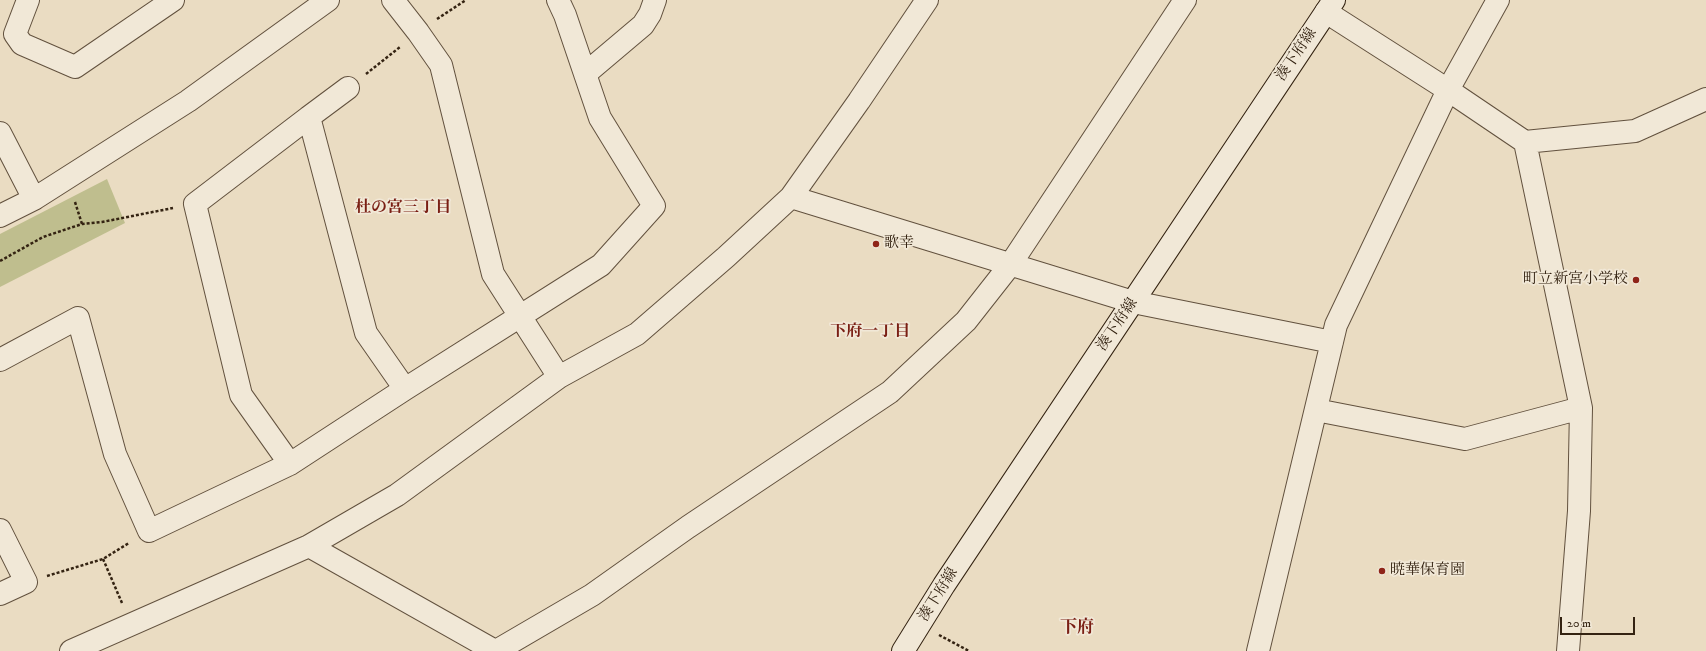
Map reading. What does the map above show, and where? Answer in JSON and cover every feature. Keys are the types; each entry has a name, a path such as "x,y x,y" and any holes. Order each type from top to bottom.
{"street":[{"path":"28,0 15,34 22,44 75,67 173,0"},
{"path":"0,216 34,199 188,101 328,0"},
{"path":"393,0 441,65 493,274 521,315 559,376"},
{"path":"0,360 78,318 114,454 149,531 290,464 405,388 600,265 654,206 600,118 565,14 558,0"},
{"path":"585,74 643,25 650,14 654,0"},
{"path":"78,650 130,624 309,546 397,495 559,376 637,334 726,257 791,197 859,101 927,0"},
{"path":"309,546 495,651 592,595 688,527 890,392 966,321 1010,265 1185,0"},
{"path":"1258,651 1336,325 1448,90 1498,0"},
{"path":"1330,6 1448,90 1525,142 1634,131 1706,99"},
{"name":"湊下府線","path":"903,651 944,585 1330,6"},
{"path":"290,464 241,395 195,204 348,88"},
{"path":"309,118 366,333 405,388"},
{"path":"0,133 34,199"},
{"path":"1525,142 1581,408 1579,511 1568,651"},
{"path":"791,197 1133,302 1332,342"},
{"path":"1316,410 1465,439 1581,408"},
{"path":"0,530 26,582 0,594"}],"path":[{"path":"348,88 418,32 466,0"},
{"path":"0,260 43,237 82,224 102,222 195,204"},
{"path":"26,582 103,559 149,531"},
{"path":"103,559 130,624"},
{"path":"920,624 969,651"}],"shaded area":[{"path":"107,179 125,223 0,287 0,234"}],"place":[{"name":"歌幸","path":"876,244"},
{"name":"町立新宮小学校","path":"1636,280"},
{"name":"暁華保育園","path":"1382,571"}],"district":[{"name":"杜の宮三丁目","path":"403,209"},
{"name":"下府一丁目","path":"870,333"},
{"name":"下府","path":"1077,628"}]}
